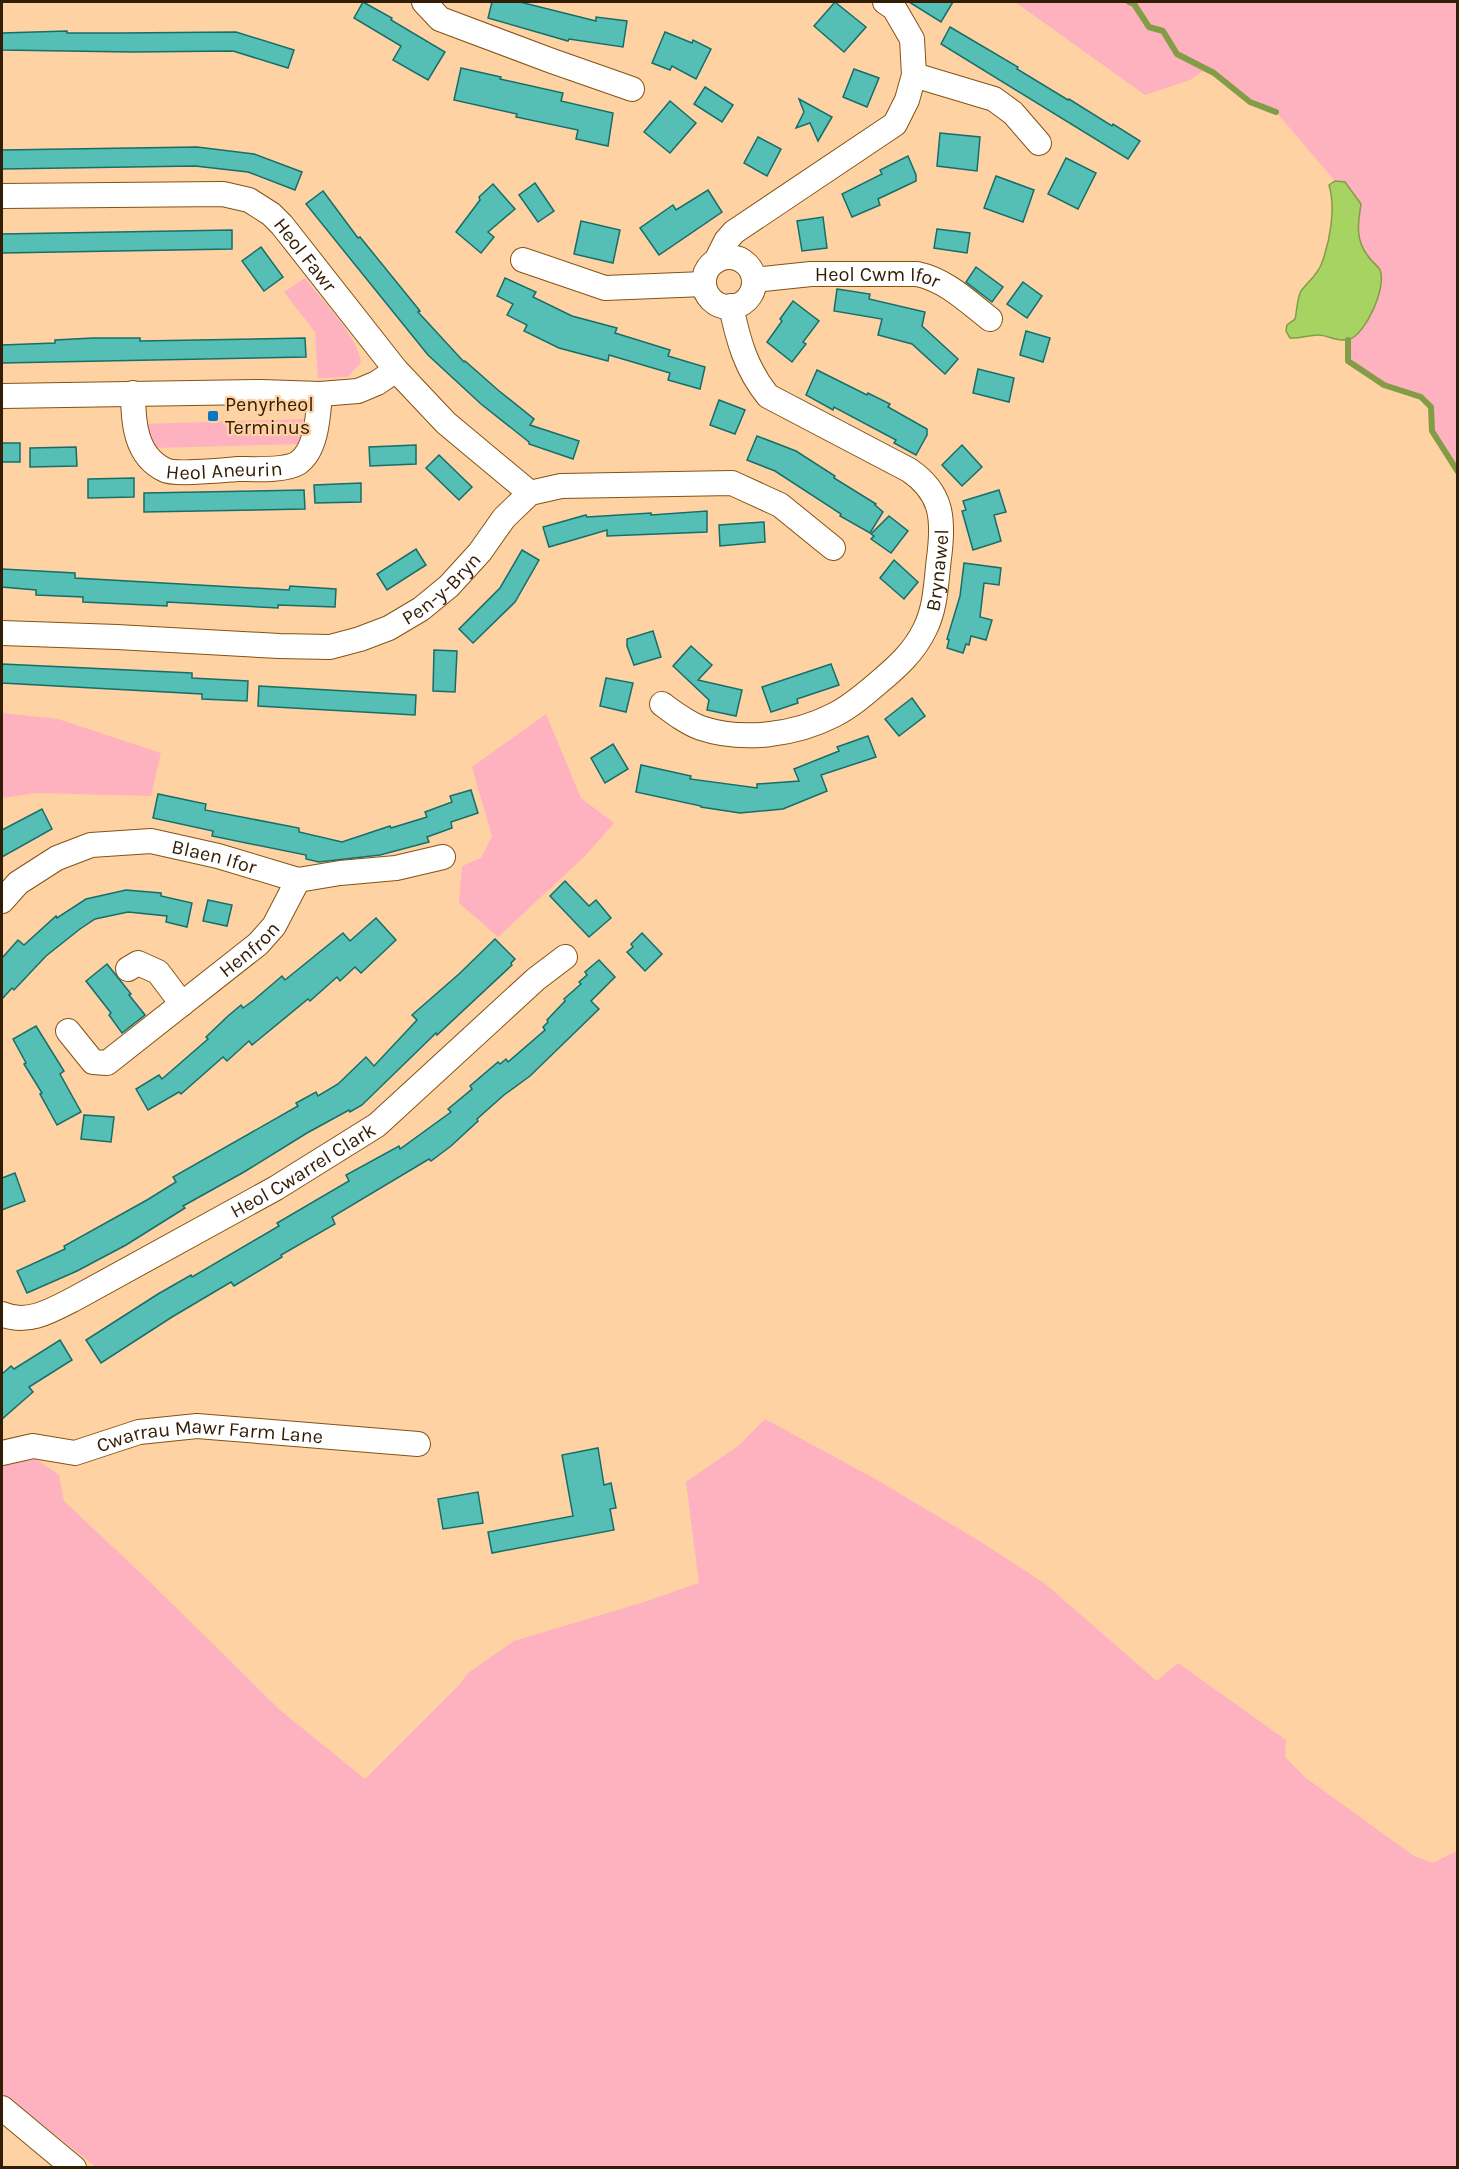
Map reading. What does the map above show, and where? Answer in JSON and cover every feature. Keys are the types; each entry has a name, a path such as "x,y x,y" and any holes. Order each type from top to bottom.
{"street":[{"path":"424,2 440,19 632,88"},
{"path":"753,221 746,236 744,249 752,291 742,303 731,306 717,304 711,299 704,284 708,268 716,261 726,241 734,232 895,124 907,100 914,75 912,39 894,8 885,2"},
{"path":"914,75 994,99 1013,113 1039,143"},
{"name":"Heol Fawr","path":"2,196 223,194 249,200 271,214 282,225 396,370 446,423 530,493"},
{"path":"716,261 729,257 749,271"},
{"path":"523,260 605,288 704,284"},
{"name":"Heol Cwm Ifor","path":"749,271 811,274 917,274 950,288 990,319"},
{"name":"Brynawel","path":"662,705 700,728 720,733 767,734 814,724 854,703 910,655 932,612 942,528 934,494 927,484 909,470 768,396 759,385 745,359 731,306"},
{"path":"2,396 358,392 396,370"},
{"name":"Heol Aneurin","path":"133,393 133,419 136,435 142,448 166,471 278,468 298,463 311,447 316,430 320,394"},
{"path":"530,493 561,486 732,483 780,505 834,548"},
{"name":"Pen-y-Bryn","path":"2,633 330,647 389,628 421,609 448,586 480,552 504,518 530,493"},
{"name":"Blaen Ifor","path":"2,901 18,883 57,858 91,844 151,841 218,856 298,880 340,873 396,868 443,857"},
{"name":"Henfron","path":"68,1031 93,1062 107,1063 258,944 274,926 298,880"},
{"name":"Heol Cwarrel Clark","path":"2,1314 28,1318 49,1312 276,1188 377,1125 536,979 565,957"},
{"path":"128,969 138,963 158,972 183,1004"},
{"name":"Cwarrau Mawr Farm Lane","path":"2,1453 33,1446 75,1453 139,1432 196,1426 418,1443"},
{"path":"2,2108 74,2168"}],"shaded area":[{"path":"1015,2 1457,2 1457,472 1432,431 1431,407 1421,397 1384,385 1348,361 1348,340 1356,335 1380,269 1366,254 1359,240 1358,224 1361,204 1345,182 1335,181 1276,112 1250,102 1206,69 1190,80 1145,95"},
{"path":"1335,181 1345,182 1361,204 1359,238 1369,258 1380,270 1381,287 1378,298 1362,328 1350,339 1342,340 1322,335 1290,338 1286,331 1287,325 1295,319 1300,294 1317,273 1324,256 1332,214 1329,185"},
{"path":"305,278 338,318 358,352 361,362 348,377 318,378 315,332 284,292"},
{"path":"310,420 299,444 155,448 142,424"},
{"path":"2,713 58,719 161,753 151,796 36,793 2,798"},
{"path":"546,714 581,798 614,823 585,856 498,937 459,903 462,866 481,858 492,836 472,767"},
{"path":"765,1419 877,1480 981,1542 1044,1583 1157,1681 1178,1663 1286,1740 1285,1757 1306,1778 1414,1856 1433,1863 1457,1851 1457,2167 96,2167 2,2093 2,1462 30,1455 59,1475 64,1501 280,1710 365,1779 459,1685 468,1673 514,1641 699,1583 686,1482 738,1446"}],"building":[{"path":"363,2 445,52 428,80 393,60 401,46 354,18"},
{"path":"492,2 520,2 596,21 596,17 627,21 623,47 569,39 568,41 488,18"},
{"path":"835,2 866,27 844,52 814,26"},
{"path":"909,2 953,2 941,22"},
{"path":"950,27 1068,100 1140,141 1128,159 941,44"},
{"path":"67,31 67,33 236,32 294,50 288,68 233,51 2,50 2,33"},
{"path":"665,32 692,43 693,40 711,49 696,79 672,66 670,70 652,63"},
{"path":"461,68 563,93 561,101 613,113 608,146 576,139 578,130 516,117 517,114 454,100"},
{"path":"854,69 879,78 867,107 843,97"},
{"path":"705,87 733,105 722,122 694,104"},
{"path":"799,99 832,117 818,141 810,123 796,128 804,112"},
{"path":"670,101 696,123 670,153 644,132"},
{"path":"940,133 980,137 977,171 937,166"},
{"path":"758,137 781,149 767,176 744,163"},
{"path":"197,147 254,154 302,172 295,190 248,172 195,166 2,169 2,150"},
{"path":"908,156 916,175 916,181 878,199 880,205 852,217 842,194 882,174 880,170"},
{"path":"1066,158 1096,173 1078,209 1048,194"},
{"path":"996,176 1034,190 1023,222 984,208"},
{"path":"535,183 554,211 538,222 519,195"},
{"path":"493,184 515,209 488,232 494,237 481,253 456,232 480,200 479,197"},
{"path":"708,190 722,212 659,255 640,228 673,205 676,210"},
{"path":"323,191 358,238 360,237 420,311 418,312 464,362 534,419 530,425 579,441 573,459 529,444 428,355 306,204"},
{"path":"823,217 827,248 802,251 797,221"},
{"path":"581,221 620,230 613,263 574,254"},
{"path":"937,229 970,233 967,253 934,248"},
{"path":"232,230 232,249 2,253 2,234"},
{"path":"261,247 283,277 264,291 242,261"},
{"path":"976,267 1003,287 992,302 966,282"},
{"path":"505,278 536,292 533,297 572,316 617,328 615,333 670,350 668,356 705,367 700,389 668,380 670,373 609,355 608,361 559,348 524,331 527,325 507,315 513,304 497,296"},
{"path":"1023,282 1042,296 1027,318 1007,304"},
{"path":"837,289 870,294 869,299 925,312 922,326 958,359 945,374 912,344 878,335 882,319 834,311"},
{"path":"793,301 819,321 803,342 806,344 792,362 767,342"},
{"path":"1026,331 1050,338 1043,362 1020,355"},
{"path":"140,338 140,341 305,338 306,357 2,363 2,345 55,343 55,340"},
{"path":"978,369 1014,378 1009,402 973,393"},
{"path":"817,370 890,404 888,407 927,429 927,435 916,455 894,443 896,440 806,395"},
{"path":"719,400 745,410 735,434 710,425"},
{"path":"757,436 796,451 876,504 883,512 870,533 840,516 841,514 775,471 747,460"},
{"path":"2,443 20,443 20,462 2,462"},
{"path":"416,445 416,464 370,466 369,447"},
{"path":"962,445 982,467 962,486 942,465"},
{"path":"76,447 77,466 30,467 30,448"},
{"path":"439,455 472,487 459,500 426,468"},
{"path":"134,478 134,497 88,498 88,479"},
{"path":"361,483 361,502 315,503 314,485"},
{"path":"304,490 305,509 144,512 144,493"},
{"path":"999,490 1006,512 994,515 1001,541 973,550 962,511 966,510 963,501"},
{"path":"707,511 707,532 607,536 607,530 549,547 543,527 586,515 587,517 651,513 651,515"},
{"path":"889,516 908,531 891,553 871,539 874,536 871,534"},
{"path":"764,522 765,542 720,546 719,525"},
{"path":"416,549 426,565 387,590 377,574"},
{"path":"522,550 539,560 515,602 473,643 459,629 500,588"},
{"path":"894,560 918,582 904,599 880,578"},
{"path":"964,563 1001,568 999,585 984,583 980,617 992,620 986,640 971,636 969,645 966,644 963,653 947,648 949,640 947,639 960,596"},
{"path":"2,569 75,573 75,578 289,590 290,586 336,589 335,607 278,605 278,608 167,602 167,606 83,602 83,597 36,595 36,590 2,587"},
{"path":"653,631 661,657 634,665 627,646 627,639"},
{"path":"691,646 712,665 698,680 742,690 736,716 707,710 709,700 673,666"},
{"path":"434,650 457,651 455,692 433,691"},
{"path":"2,664 192,673 192,678 248,681 247,701 202,699 202,694 2,683"},
{"path":"831,664 839,685 797,699 798,703 771,712 762,687"},
{"path":"606,678 633,683 626,712 600,706"},
{"path":"259,686 416,695 415,715 258,706"},
{"path":"912,698 925,716 899,736 885,719"},
{"path":"868,736 876,757 821,775 827,791 783,809 740,813 701,807 636,792 641,765 691,776 690,779 757,788 757,784 799,781 794,769 839,751 837,747"},
{"path":"613,744 628,769 605,783 591,758"},
{"path":"471,790 478,813 451,822 452,828 427,837 429,842 380,855 319,862 306,859 306,855 212,836 213,831 153,818 158,794 206,804 205,810 299,828 299,832 342,842 390,826 391,828 427,817 425,812 452,802 450,796"},
{"path":"42,809 52,829 2,857 2,830"},
{"path":"565,881 589,906 596,900 611,918 589,937 550,896"},
{"path":"126,890 161,893 161,896 192,903 187,927 166,922 167,916 128,912 95,919 46,956 14,990 12,988 2,999 2,958 18,940 24,945 56,916 57,918 86,899"},
{"path":"208,900 232,905 227,926 203,921"},
{"path":"376,918 396,940 361,973 355,967 340,981 337,977 310,1001 308,999 252,1045 249,1041 227,1061 223,1057 181,1094 179,1092 148,1110 136,1089 159,1075 162,1079 208,1039 206,1037 241,1005 243,1008 282,976 285,980 343,933 350,941"},
{"path":"642,933 662,954 645,971 627,952 633,947 631,944"},
{"path":"495,939 515,959 512,965 437,1035 436,1033 362,1105 307,1133 183,1206 185,1208 126,1245 77,1271 27,1293 17,1271 65,1249 64,1246 176,1182 173,1177 298,1106 296,1103 316,1092 318,1096 338,1084 366,1057 374,1066 417,1020 412,1015"},
{"path":"599,960 615,977 591,1001 599,1009 530,1076 504,1095 451,1146 431,1161 429,1159 332,1217 335,1224 281,1255 282,1257 234,1286 231,1282 101,1363 86,1340 158,1294 191,1275 192,1277 279,1226 277,1223 349,1181 346,1175 399,1146 400,1149 451,1112 448,1109 472,1089 470,1086 498,1062 500,1064 506,1059 508,1062 545,1030 543,1027 548,1022 547,1020 565,1001 564,999 581,984 579,982 587,975 585,972"},
{"path":"107,964 145,1015 122,1033 109,1015 111,1013 86,981"},
{"path":"36,1026 64,1071 60,1074 81,1112 57,1125 13,1039"},
{"path":"84,1115 114,1117 111,1142 81,1139"},
{"path":"15,1173 25,1201 2,1210 2,1178"},
{"path":"60,1340 72,1360 29,1387 33,1392 2,1419 2,1374 11,1366 14,1369"},
{"path":"598,1448 604,1485 611,1483 616,1508 610,1509 614,1530 492,1553 488,1532 573,1516 562,1455"},
{"path":"478,1492 483,1523 443,1529 438,1499"}],"waterway":[{"path":"1129,2 1134,4 1149,27 1163,31 1177,54 1214,73 1250,102 1276,112"},
{"path":"1348,340 1348,361 1384,385 1421,397 1431,407 1432,431 1458,472"}],"place":[{"name":"Penyrheol Terminus","path":"213,416"}]}
